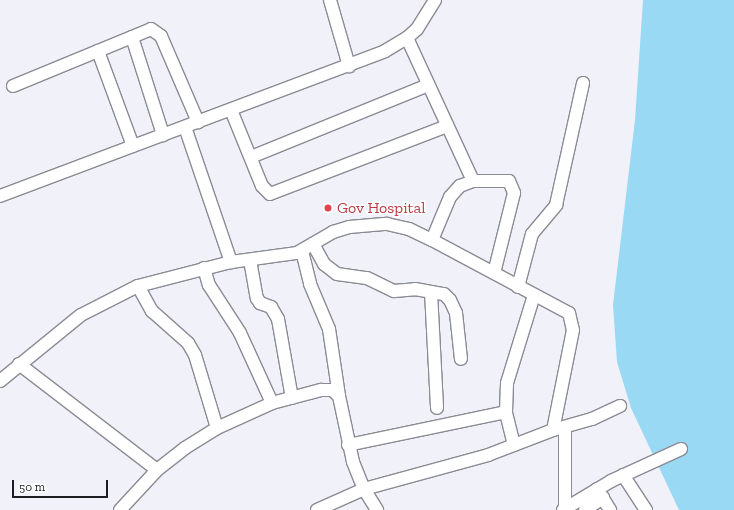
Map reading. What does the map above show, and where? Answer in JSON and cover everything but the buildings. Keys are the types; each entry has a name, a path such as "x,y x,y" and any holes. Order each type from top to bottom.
{"street":[{"path":"330,0 349,66"},
{"path":"0,196 349,66 385,51 407,38 428,14 435,0"},
{"path":"13,86 151,30 161,36 198,122"},
{"path":"132,37 163,135"},
{"path":"407,38 473,181"},
{"path":"98,51 133,146"},
{"path":"518,287 532,234 556,205 583,82"},
{"path":"251,157 428,84"},
{"path":"231,110 265,192 270,194 447,126"},
{"path":"185,127 231,262"},
{"path":"432,240 455,190 473,181 504,179 512,186 514,193 494,273"},
{"path":"0,381 81,315 138,286 231,262 302,251 333,232 370,223 386,224 409,229 432,240 569,313 573,321 559,429 564,509 600,494"},
{"path":"313,244 324,264 337,274 367,278 394,291 415,289 444,294 453,306 462,359"},
{"path":"302,251 310,284 329,329 338,396 348,445 364,489 377,510"},
{"path":"250,260 257,298 260,303 271,307 278,319 292,398"},
{"path":"204,268 209,285 240,333 272,403"},
{"path":"138,286 152,311 188,343 195,355 217,428"},
{"path":"431,292 437,408"},
{"path":"514,445 506,412 510,371 534,295"},
{"path":"19,364 158,470"},
{"path":"120,510 158,470 185,448 217,428 272,403 321,390 332,390 338,396"},
{"path":"317,510 364,489 473,459 592,419 620,406"},
{"path":"348,445 506,412"},
{"path":"585,510 600,494 623,475 681,449"},
{"path":"623,475 646,510"},
{"path":"600,494 610,510"}],"water":[{"path":"643,0 734,0 734,510 679,510 631,408 617,362 613,305 635,120"}],"place":[{"name":"Gov Hospital","path":"328,208"}]}
